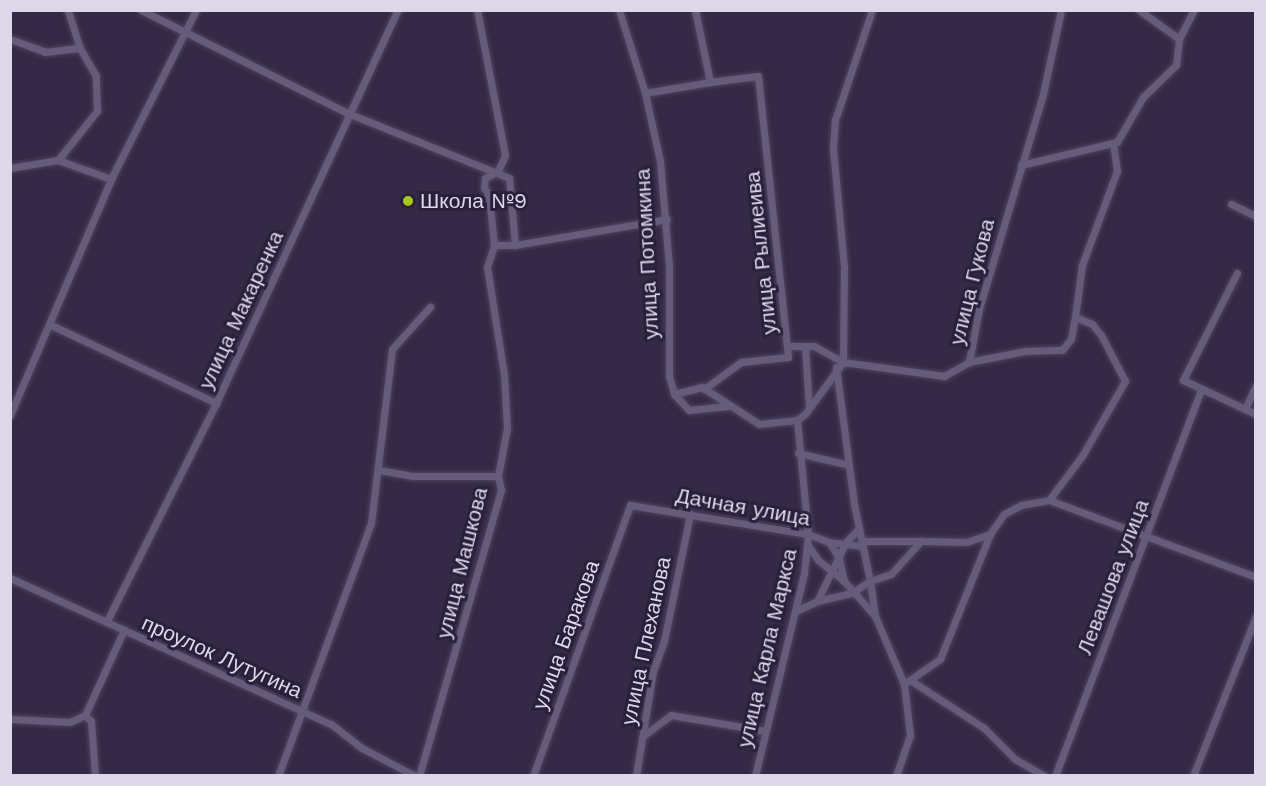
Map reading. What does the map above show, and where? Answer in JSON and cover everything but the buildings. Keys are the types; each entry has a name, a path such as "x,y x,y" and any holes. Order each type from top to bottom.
{"street":[{"path":"58,160 97,111 96,76 80,48 68,10"},
{"path":"141,10 350,114 453,157 498,171 509,178 515,245"},
{"path":"10,415 51,325 111,179 196,10"},
{"name":"улица Макаренка","path":"107,621 216,403 398,10"},
{"name":"улица Машкова","path":"417,776 498,501 498,476 507,428 504,375 487,267 494,245 489,196 484,187 485,178 498,171 505,155 477,10"},
{"name":"улица Потомкина","path":"619,10 645,93 660,161 667,219 669,376 674,394"},
{"path":"645,93 710,82 695,10"},
{"path":"704,389 759,424 797,420 810,408 836,367 843,362 844,267 833,148 835,120 872,10"},
{"name":"улица Гукова","path":"843,362 944,376 969,362 979,309 1043,94 1061,10"},
{"path":"1139,10 1179,39"},
{"path":"1021,165 1090,146 1113,144 1127,130 1143,97 1176,64 1179,39 1194,10"},
{"path":"10,39 45,52 80,48"},
{"name":"улица Рылиеива","path":"710,82 758,76 787,346 805,346 824,350 843,362"},
{"path":"969,362 1025,351 1062,350 1071,339 1082,265 1117,171 1113,144"},
{"path":"10,168 58,160 111,179"},
{"path":"1231,204 1256,216"},
{"path":"494,245 515,245 667,219"},
{"path":"1237,273 1183,380 1256,414"},
{"path":"278,776 371,524 392,349 430,307"},
{"path":"1049,500 1082,456 1125,381 1092,324 1075,317"},
{"path":"51,325 216,403"},
{"path":"674,394 704,389 741,362 788,357 787,346"},
{"path":"805,346 810,408"},
{"path":"836,367 849,465 875,616"},
{"path":"1245,409 1256,385"},
{"name":"Левашова улица","path":"1055,776 1201,390"},
{"path":"674,394 694,411 730,405"},
{"name":"улица Карла Маркса","path":"755,776 796,611 807,544 808,534 798,453 797,420"},
{"path":"798,453 849,465"},
{"path":"379,470 413,476 498,476"},
{"path":"907,682 924,674 940,659 990,534 1005,514 1021,505 1049,500 1256,577"},
{"name":"Дачная улица","path":"630,505 808,534 829,542 839,558 844,581 852,593 875,616 907,682 910,735 896,776"},
{"name":"улица Баракова","path":"533,776 630,505"},
{"name":"улица Плеханова","path":"636,776 652,671 664,641 690,514"},
{"path":"817,601 846,542 859,528"},
{"path":"829,542 966,542 990,534"},
{"path":"796,611 817,601 852,593 870,581 891,574 921,541"},
{"path":"807,544 832,573 844,581"},
{"name":"проулок Лутугина","path":"10,578 303,711 417,776"},
{"path":"1193,776 1256,616"},
{"path":"10,719 62,723 85,715 124,630"},
{"path":"907,682 984,728 1016,759 1044,776"},
{"path":"85,715 91,721 95,776"},
{"path":"643,736 671,715 766,731"}],"place":[{"name":"Школа №9","path":"408,201"}]}
